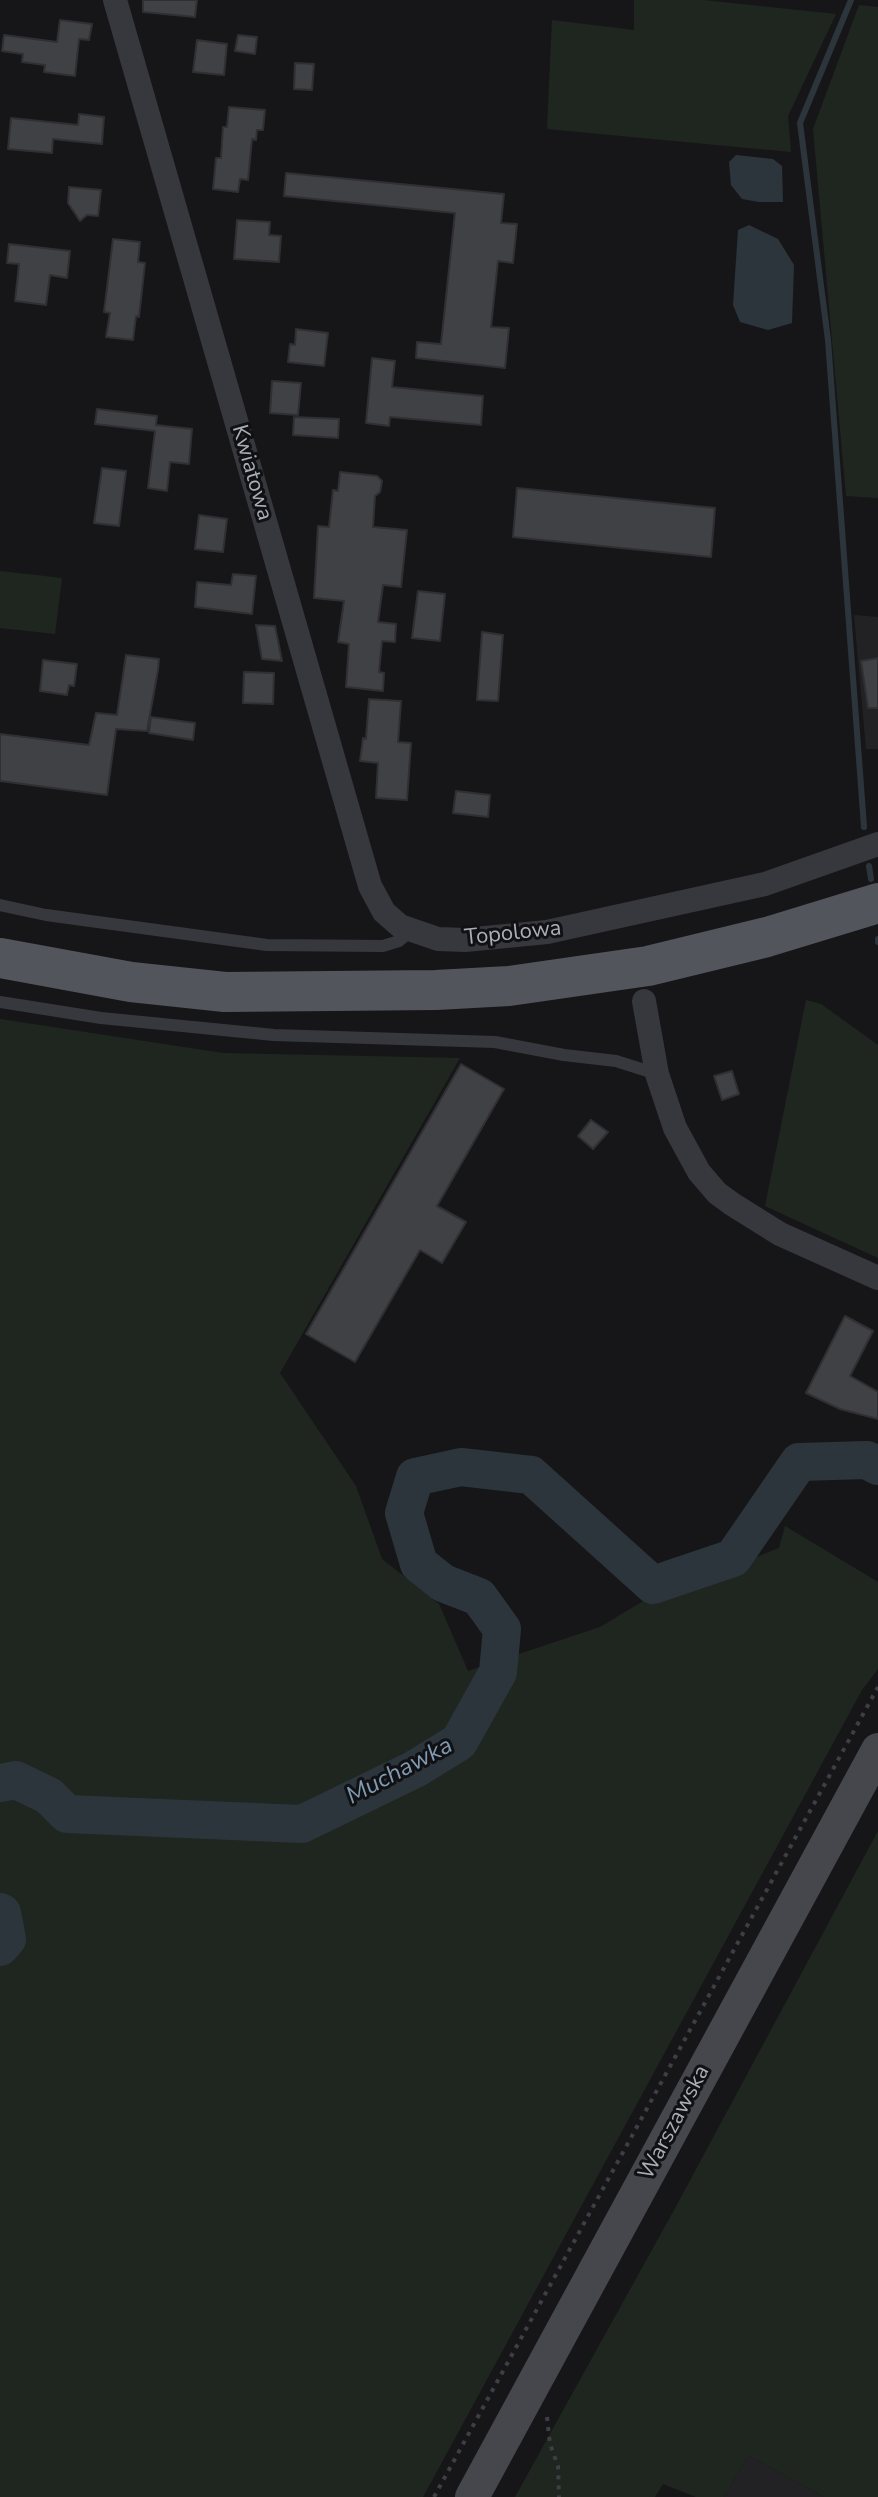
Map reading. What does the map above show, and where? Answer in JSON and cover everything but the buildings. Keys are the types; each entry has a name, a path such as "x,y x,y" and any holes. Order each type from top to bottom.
{"main road":[{"path":"0,958 131,982 225,992 451,990 576,978 648,966 767,937 878,903"},
{"name":"Warszawska","path":"472,2497 878,1750"}],"street":[{"name":"Kwiatowa","path":"115,0 370,886 384,912 411,931"},
{"name":"Topolowa","path":"411,931 438,939 465,940 589,925 765,884 878,844"},
{"path":"644,1001 657,1074 675,1128 699,1172 717,1193 780,1234 878,1278"}],"lane":[{"path":"0,905 46,915 267,945 383,946 399,941 411,931"},
{"path":"0,1002 101,1018 274,1035 495,1042 616,1061 657,1074"}],"path":[{"path":"434,2497 878,1687"},
{"path":"535,2381 547,2414 550,2444 558,2466 559,2497"}],"shaded area":[{"path":"634,0 703,0 836,14 788,116 791,152 547,129 552,20 634,30"},
{"path":"859,5 878,7 878,498 846,496 813,129"},
{"path":"736,155 773,159 782,166 783,202 742,199 731,185 729,162"},
{"path":"749,225 778,239 794,265 792,323 768,330 740,322 733,305 738,230"},
{"path":"0,571 62,578 55,634 0,628"},
{"path":"854,615 878,617 878,749 866,749"},
{"path":"806,1000 821,1004 878,1045 878,1258 765,1206"},
{"path":"0,1019 223,1053 460,1058 280,1373 356,1486 382,1559 439,1604 468,1671 600,1627 692,1572 741,1563 779,1548 785,1526 878,1582 878,1669 862,1690 423,2497 0,2497"},
{"path":"878,1831 878,2497 824,2497 748,2455 724,2497 696,2497 663,2484 655,2497 515,2497 673,2212"},
{"path":"748,2455 824,2497 724,2497"}],"waterway":[{"path":"851,0 800,123 828,340 864,827"},
{"path":"869,866 871,879"},
{"name":"Muchawka","path":"0,1783 16,1780 49,1796 67,1814 302,1824 415,1769 459,1742 498,1672 502,1629 479,1597 443,1583 419,1564 404,1513 415,1477 461,1467 531,1475 653,1585 733,1558 799,1462 867,1460 878,1466"},
{"name":"Muchawka","path":"0,1912 7,1939 0,1947"}]}
